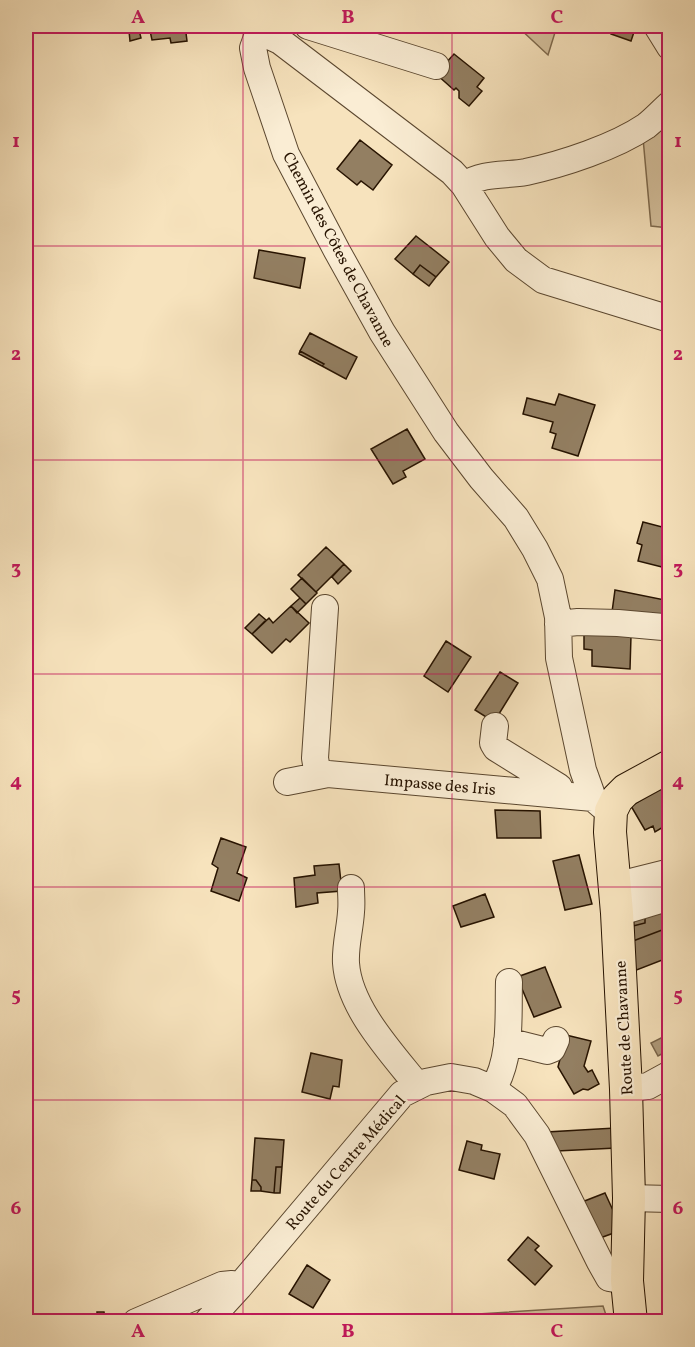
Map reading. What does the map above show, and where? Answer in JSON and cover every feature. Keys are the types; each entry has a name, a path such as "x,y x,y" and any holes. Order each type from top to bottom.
{"main road":[{"path":"602,804 617,799 626,790 669,766"},
{"name":"Route de Chavanne","path":"602,804 610,832 616,899 626,1089 629,1198 627,1281 632,1322"}],"street":[{"path":"308,26 436,66"},
{"path":"657,26 669,47"},
{"name":"Chemin des Côtes de Chavanne","path":"602,804 583,770 559,658 558,624 550,579 516,518 481,478 446,432 382,332 286,154 257,68 253,48 256,29 280,41 452,172 464,184 497,237 516,260 543,280 669,319"},
{"path":"464,184 482,176 514,174 550,167 606,146 646,126 669,104"},
{"path":"318,776 315,758 326,608"},
{"path":"558,624 578,622 669,626"},
{"path":"307,632 307,663 320,697"},
{"path":"495,726 493,743 496,748 555,784 562,795"},
{"name":"Impasse des Iris","path":"287,782 328,774 562,795 602,804"},
{"path":"616,899 669,872"},
{"path":"351,888 352,910 346,960 348,978 358,1004 370,1023 418,1086"},
{"path":"616,899 669,897"},
{"path":"493,1089 504,1061 507,1041 509,982"},
{"path":"507,1041 547,1051 552,1049 556,1040"},
{"path":"626,1089 648,1086 669,1074"},
{"name":"Route du Centre Médical","path":"207,1322 402,1094 426,1082 451,1077 474,1081 493,1089 515,1104 537,1135 609,1278 627,1281"},
{"path":"629,1198 669,1199"},
{"path":"136,1322 222,1285 232,1284 239,1287"}],"shaded area":[{"path":"517,26 557,26 548,55"},
{"path":"669,118 669,228 651,226 643,138"},
{"path":"669,1034 669,1050 658,1056 651,1043"},
{"path":"603,1306 608,1321 414,1321 414,1318"}],"building":[{"path":"119,26 138,26 141,38 130,41 129,31 121,32"},
{"path":"149,26 176,26 178,33 186,33 187,41 171,43 170,38 152,40"},
{"path":"613,26 636,26 631,41 611,34"},
{"path":"454,54 484,78 477,87 482,91 469,106 459,98 459,91 456,88 454,90 436,74"},
{"path":"360,140 392,165 373,190 361,181 357,185 337,169"},
{"path":"416,236 449,262 436,277 420,265 413,274 395,259"},
{"path":"259,250 305,258 300,288 254,278"},
{"path":"420,265 436,277 429,286 413,274"},
{"path":"310,333 357,357 346,379 300,351"},
{"path":"300,351 324,364 322,366 299,354"},
{"path":"559,394 595,405 578,456 552,448 556,434 550,432 553,422 523,414 527,398 555,405"},
{"path":"407,429 425,459 403,471 406,477 393,484 371,449"},
{"path":"643,522 670,529 670,569 638,561 642,545 637,543"},
{"path":"326,547 344,564 316,592 298,575"},
{"path":"344,564 351,571 338,584 332,577"},
{"path":"302,578 317,593 306,604 291,589"},
{"path":"615,590 665,600 663,622 612,612"},
{"path":"300,598 306,604 297,613 291,606"},
{"path":"291,606 309,623 290,642 286,639 272,653 252,634 269,618 273,623"},
{"path":"259,614 266,620 252,634 245,628"},
{"path":"584,633 631,636 630,669 592,666 592,650 584,649"},
{"path":"446,641 471,657 448,692 424,676"},
{"path":"500,672 518,683 494,722 475,710"},
{"path":"670,782 670,823 655,832 653,826 645,830 631,806"},
{"path":"495,810 540,811 541,838 497,838"},
{"path":"221,838 246,847 237,873 247,878 239,901 211,891 218,868 212,864"},
{"path":"579,855 592,904 565,910 553,861"},
{"path":"339,864 342,891 317,893 318,903 296,907 294,878 315,875 314,866"},
{"path":"485,894 494,917 461,927 453,906"},
{"path":"670,906 670,927 633,941 633,926 645,923 645,914"},
{"path":"645,914 645,923 633,926 633,918"},
{"path":"670,927 670,957 634,971 633,941"},
{"path":"545,967 561,1007 534,1017 517,977"},
{"path":"566,1035 591,1041 584,1066 588,1072 592,1070 599,1084 574,1094 558,1067"},
{"path":"311,1053 342,1060 339,1087 333,1086 330,1099 302,1092"},
{"path":"615,1128 616,1148 557,1151 547,1132"},
{"path":"255,1138 284,1140 282,1167 276,1167 274,1193 261,1191 256,1180 252,1180"},
{"path":"467,1141 482,1145 481,1150 500,1154 494,1179 459,1170"},
{"path":"276,1167 282,1167 280,1193 274,1193"},
{"path":"252,1180 256,1180 261,1191 251,1191"},
{"path":"605,1193 622,1230 600,1238 582,1202"},
{"path":"528,1237 539,1246 535,1250 552,1266 535,1285 508,1260"},
{"path":"307,1265 330,1280 313,1308 289,1294"},
{"path":"97,1312 104,1312 105,1319 97,1320"}]}
